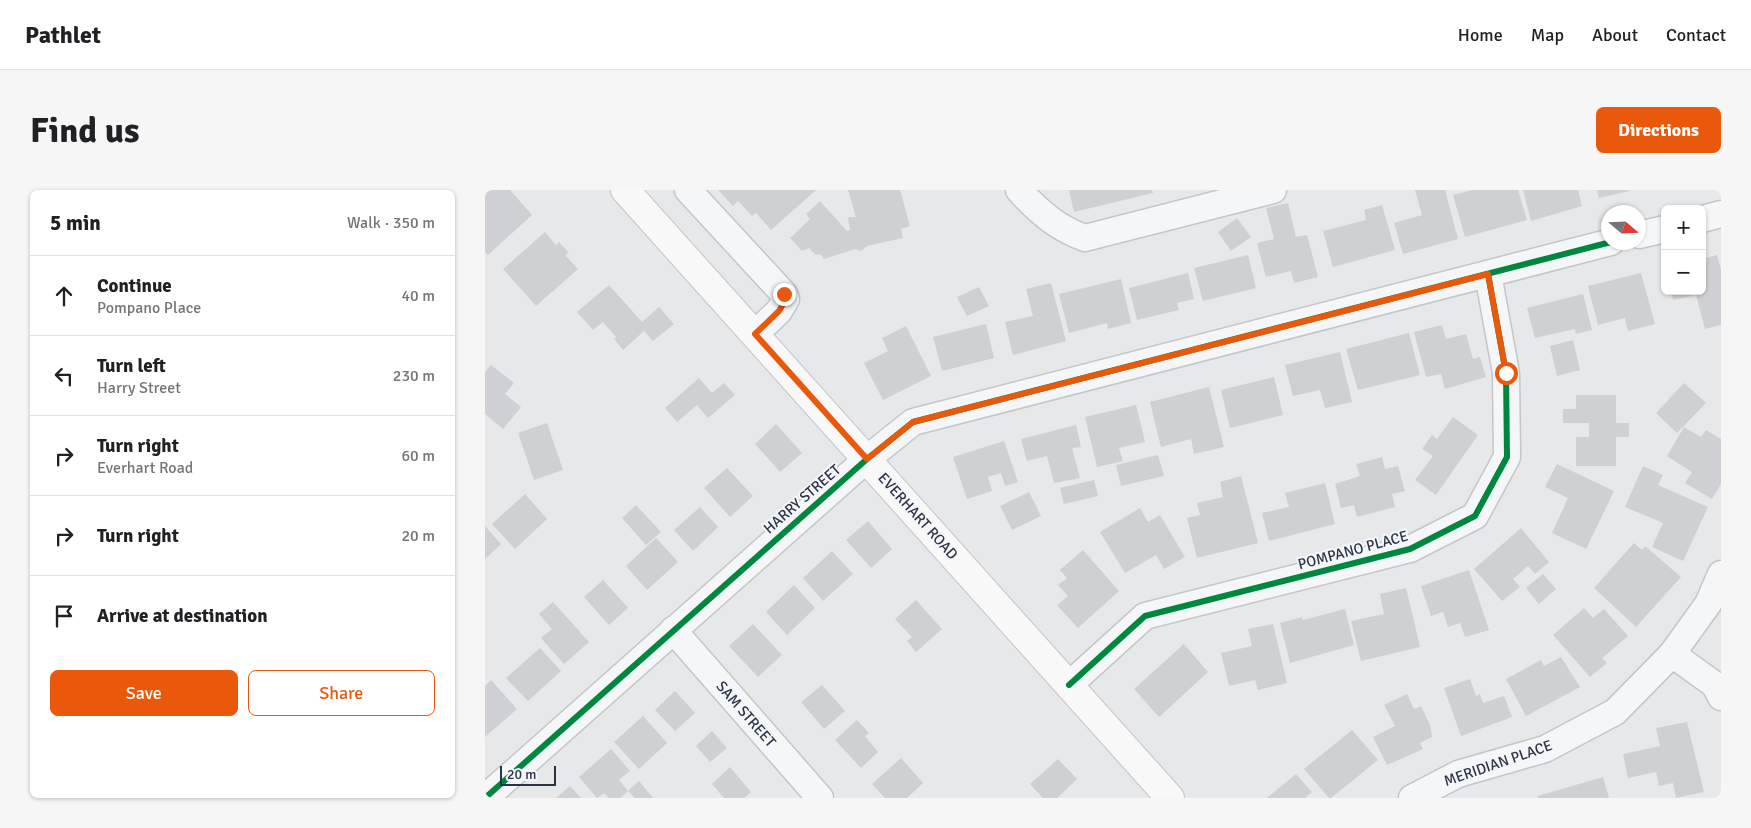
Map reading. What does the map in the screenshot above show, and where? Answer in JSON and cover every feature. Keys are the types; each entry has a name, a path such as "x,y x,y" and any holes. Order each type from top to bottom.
{"main road":[{"name":"EVERHART ROAD","path":"625,190 1170,798"}],"street":[{"path":"688,190 784,294 786,299 783,307 755,334"},
{"path":"1019,190 1057,226 1085,238 1273,190"},
{"path":"1706,218 1721,214"},
{"path":"1646,234 1661,230"},
{"name":"HARRY STREET","path":"488,796 867,459 913,422 1601,245"},
{"name":"POMPANO PLACE","path":"1069,685 1145,616 1409,549 1475,516 1507,457 1506,373 1488,274"},
{"name":"MERIDIAN PLACE","path":"1412,798 1458,774 1545,749 1615,712 1672,654 1709,604 1721,574"},
{"name":"SAM STREET","path":"673,630 820,798"},
{"path":"1672,654 1715,685 1721,697"}],"building":[{"path":"485,190 510,190 532,215 488,255 485,252"},
{"path":"718,190 816,190 771,230 756,213 752,216 738,201 733,206"},
{"path":"848,190 900,190 910,226 901,229 903,238 867,246 861,251 855,249 824,259 820,254 816,255 809,248 802,251 790,238 810,219 806,214 820,201 847,231 850,230 848,219 849,217 856,217"},
{"path":"1069,190 1152,190 1153,193 1074,212"},
{"path":"1415,190 1445,190 1458,239 1403,254 1394,223 1422,215"},
{"path":"1472,190 1518,190 1527,220 1465,237 1453,195"},
{"path":"1523,190 1578,190 1582,206 1531,221"},
{"path":"1597,190 1629,190 1629,191 1599,198"},
{"path":"1288,203 1296,237 1307,235 1318,277 1294,283 1291,271 1266,277 1257,243 1274,239 1266,208"},
{"path":"1382,205 1395,250 1333,267 1323,231 1366,220 1364,210"},
{"path":"1237,218 1251,237 1231,251 1218,232"},
{"path":"545,232 556,245 559,242 569,253 565,255 578,269 536,306 503,269"},
{"path":"1248,255 1256,288 1203,301 1194,268"},
{"path":"1717,255 1721,270 1721,325 1705,329 1696,295 1706,295 1706,258"},
{"path":"1188,273 1194,299 1177,303 1179,310 1137,320 1129,288"},
{"path":"1641,273 1655,324 1628,331 1625,318 1598,325 1588,286"},
{"path":"1121,279 1131,323 1108,329 1107,323 1069,333 1059,294"},
{"path":"1051,283 1066,341 1013,355 1005,322 1033,316 1026,289"},
{"path":"609,285 642,322 659,307 674,324 653,341 644,331 623,350 614,339 616,337 603,322 593,330 577,312"},
{"path":"979,287 989,306 967,316 957,297"},
{"path":"1583,294 1592,330 1576,334 1575,329 1535,338 1527,308"},
{"path":"1672,295 1696,295 1673,300"},
{"path":"986,324 994,358 942,371 933,337"},
{"path":"1442,325 1446,339 1466,334 1473,359 1480,357 1486,377 1445,389 1441,374 1426,377 1414,332"},
{"path":"906,326 931,376 883,400 864,363 888,351 882,338"},
{"path":"1409,333 1420,375 1358,390 1346,349"},
{"path":"1573,340 1580,370 1557,376 1550,346"},
{"path":"1340,352 1352,402 1325,408 1320,390 1293,396 1285,365"},
{"path":"491,365 514,383 505,394 521,407 503,429 485,414 485,372"},
{"path":"1274,377 1283,415 1230,428 1221,390"},
{"path":"699,378 712,393 724,383 735,395 708,418 697,405 677,422 665,408"},
{"path":"1684,383 1706,403 1677,433 1656,413"},
{"path":"1209,387 1224,447 1194,454 1191,439 1161,447 1150,402"},
{"path":"1576,395 1616,395 1616,423 1629,423 1629,437 1616,437 1616,466 1576,466 1576,437 1589,437 1589,423 1563,423 1563,409 1576,409"},
{"path":"1136,405 1145,442 1119,448 1123,461 1097,467 1085,417"},
{"path":"1453,417 1478,435 1436,495 1415,480 1433,456 1422,449 1432,435 1437,439"},
{"path":"547,423 563,470 534,480 518,433"},
{"path":"776,424 802,453 780,472 755,444"},
{"path":"1076,425 1081,447 1072,448 1080,478 1054,483 1047,456 1027,461 1021,439"},
{"path":"1684,427 1701,437 1706,430 1721,439 1721,484 1712,499 1685,483 1692,472 1667,456"},
{"path":"1004,441 1018,482 1005,486 1001,473 988,477 992,491 967,499 953,457"},
{"path":"1158,455 1164,476 1121,486 1116,465"},
{"path":"1382,457 1385,469 1398,466 1405,491 1392,494 1395,507 1357,517 1354,505 1341,508 1335,484 1360,476 1356,464"},
{"path":"1557,464 1614,491 1586,549 1552,533 1568,498 1545,487"},
{"path":"1643,466 1663,475 1658,485 1708,507 1683,561 1652,547 1663,523 1625,507"},
{"path":"727,468 753,496 730,517 704,488"},
{"path":"1241,476 1258,543 1197,558 1187,518 1200,515 1197,503 1223,497 1220,482"},
{"path":"1094,480 1098,496 1064,504 1060,488"},
{"path":"1325,483 1335,524 1269,541 1262,513 1289,507 1285,493"},
{"path":"1029,492 1041,516 1012,530 1000,506"},
{"path":"525,494 547,519 515,549 492,524"},
{"path":"636,505 661,532 646,545 622,518"},
{"path":"700,507 718,527 693,551 674,530"},
{"path":"1140,508 1148,522 1160,515 1185,557 1164,569 1156,555 1125,573 1100,532"},
{"path":"868,521 892,549 871,568 846,540"},
{"path":"485,526 501,544 485,559"},
{"path":"1521,528 1549,562 1535,574 1528,566 1513,579 1520,587 1502,601 1474,569"},
{"path":"656,538 678,562 647,590 626,566"},
{"path":"1634,543 1642,550 1645,546 1681,577 1636,627 1594,588"},
{"path":"1083,550 1119,591 1078,628 1057,605 1068,596 1058,585 1067,578 1060,570"},
{"path":"832,551 853,574 823,601 803,578"},
{"path":"1469,570 1489,630 1465,637 1460,623 1448,627 1443,612 1431,616 1421,586"},
{"path":"1543,574 1556,589 1539,604 1526,588"},
{"path":"603,580 628,608 609,625 584,597"},
{"path":"794,585 815,608 787,635 766,612"},
{"path":"1406,588 1420,647 1361,661 1351,621 1384,614 1380,594"},
{"path":"916,600 942,629 916,652 907,641 912,637 895,619"},
{"path":"553,602 589,642 564,664 541,638 552,629 539,614"},
{"path":"1584,608 1593,618 1604,609 1628,636 1602,658 1607,663 1590,677 1553,635"},
{"path":"1345,609 1354,645 1290,663 1280,623 1302,617 1303,620"},
{"path":"753,624 782,655 758,677 729,646"},
{"path":"1273,624 1287,683 1258,690 1255,680 1229,686 1221,653 1252,646 1248,629"},
{"path":"1184,644 1208,672 1159,717 1134,689"},
{"path":"540,648 561,671 528,701 506,678"},
{"path":"1561,657 1580,687 1526,716 1506,679 1541,660 1544,666"},
{"path":"1470,679 1476,696 1480,694 1483,703 1504,696 1512,717 1461,736 1444,688"},
{"path":"491,680 517,709 485,737 485,686"},
{"path":"822,685 845,711 824,729 801,702"},
{"path":"675,691 695,713 675,731 655,710"},
{"path":"1407,694 1414,709 1421,706 1430,725 1432,737 1420,743 1423,749 1387,765 1373,737 1395,726 1384,705"},
{"path":"643,716 667,743 639,769 614,742"},
{"path":"857,720 869,733 865,736 878,752 861,768 835,740"},
{"path":"1687,722 1704,792 1676,798 1673,783 1659,786 1656,772 1628,778 1623,754 1660,746 1656,728"},
{"path":"1352,730 1378,760 1329,798 1304,769"},
{"path":"712,731 727,748 710,762 696,746"},
{"path":"611,749 630,771 619,780 628,791 620,798 609,798 604,793 597,798 579,777"},
{"path":"901,758 923,783 907,798 885,798 872,784"},
{"path":"1058,759 1077,779 1057,798 1043,798 1030,784"},
{"path":"730,767 751,792 744,798 724,798 712,784"},
{"path":"1296,774 1312,792 1305,798 1267,798"},
{"path":"1603,777 1609,798 1538,798 1538,796"},
{"path":"639,781 653,798 635,798 628,791"},
{"path":"570,786 581,798 556,798"}],"cycle path":[{"path":"485,798 867,459 913,422 1601,245"},
{"path":"1069,685 1145,616 1410,549 1475,516 1507,457 1506,373 1488,274"}],"route":[{"path":"784,294 786,299 783,307 755,334 867,459 913,422 1488,274 1506,373"}]}
